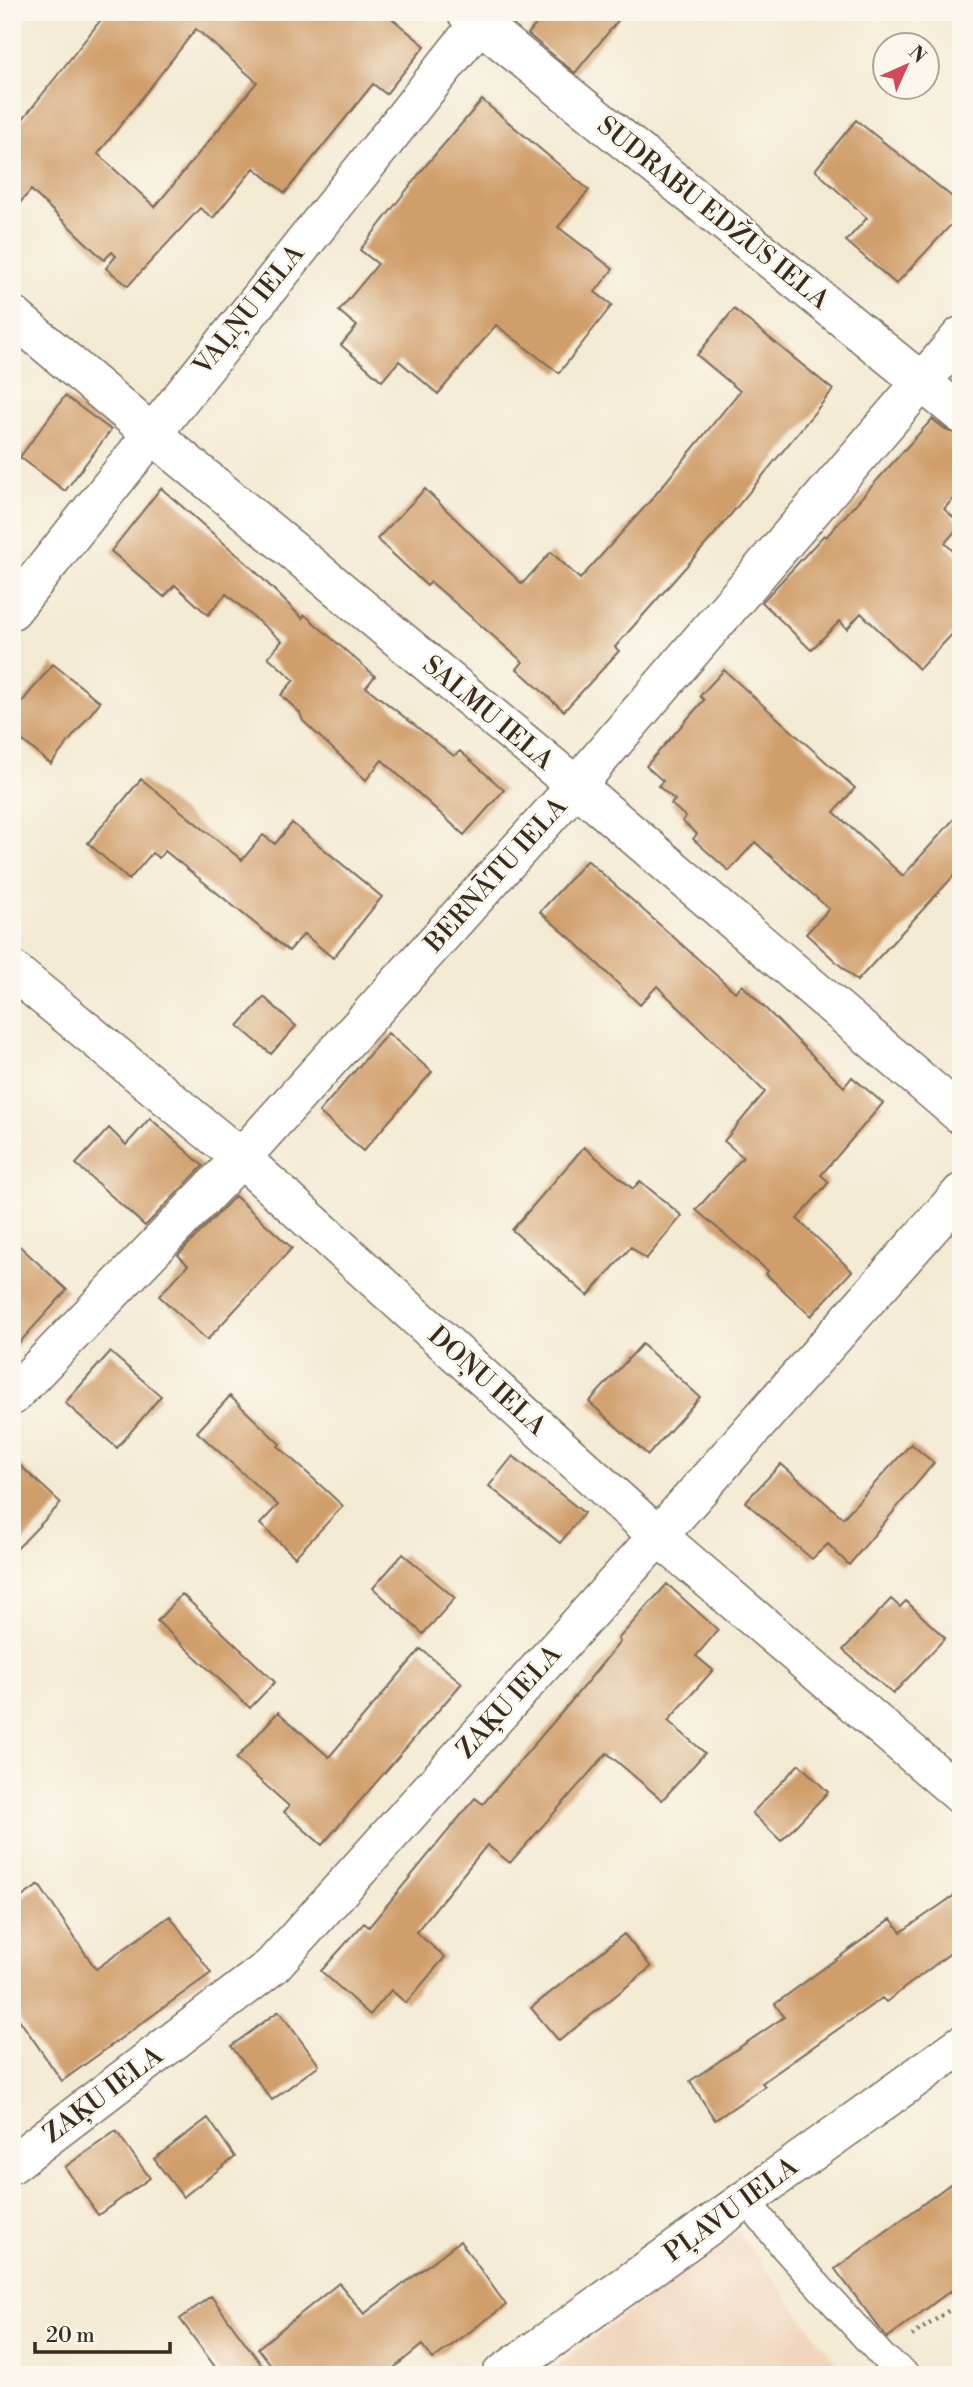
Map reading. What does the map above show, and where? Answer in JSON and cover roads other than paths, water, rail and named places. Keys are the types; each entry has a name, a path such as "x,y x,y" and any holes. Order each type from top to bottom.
{"street":[{"name":"SUDRABU EDŽUS IELA","path":"478,16 961,414"},
{"name":"VAĻŅU IELA","path":"12,610 478,16"},
{"name":"SALMU IELA","path":"12,315 576,786 961,1115"},
{"name":"BERNĀTU IELA","path":"12,1396 241,1158 576,786 961,336"},
{"name":"DOŅU IELA","path":"12,970 241,1158 658,1536 961,1795"},
{"name":"ZAĶU IELA","path":"12,2164 272,1966 961,1193"},
{"name":"PĻAVU IELA","path":"501,2375 961,2045"}],"lane":[{"path":"746,2199 785,2249 883,2357 906,2375"}]}
